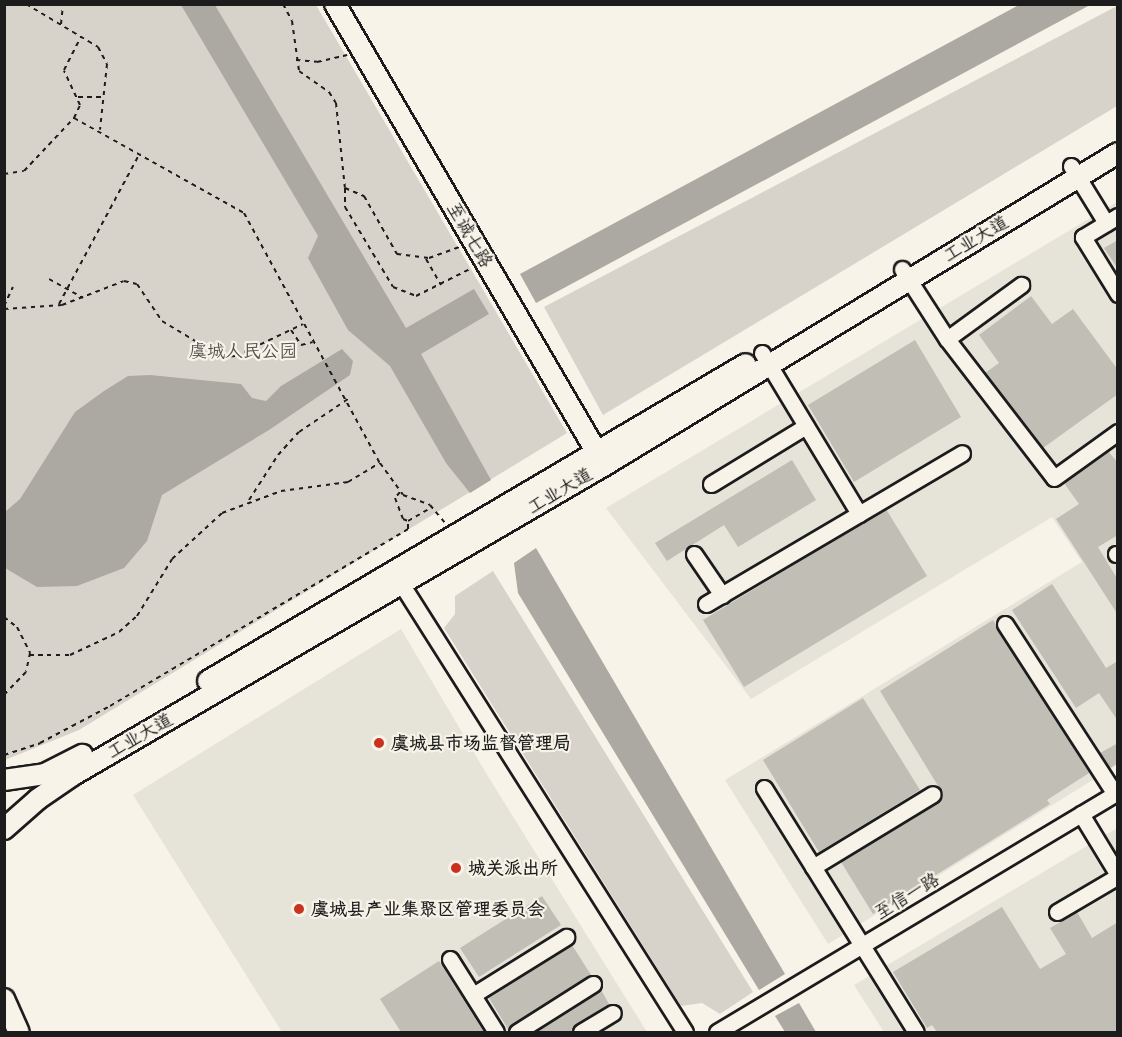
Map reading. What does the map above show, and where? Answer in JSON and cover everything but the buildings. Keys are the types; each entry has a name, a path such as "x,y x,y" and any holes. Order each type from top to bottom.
{"main road":[{"name":"至诚七路","path":"335,4 601,459"},
{"path":"1075,172 1118,139"},
{"name":"工业大道","path":"4,830 38,799 73,775 402,585 601,459 1075,172 1118,153"},
{"path":"4,780 45,774 65,765 456,536 601,459"},
{"path":"4,999 19,1032"}],"street":[{"path":"1075,172 1112,219 1083,237 1118,294"},
{"path":"905,275 947,339 1054,478 1118,432"},
{"path":"947,339 1021,285"},
{"path":"766,359 859,514"},
{"path":"711,484 807,426"},
{"path":"706,604 962,453"},
{"path":"694,554 722,595"},
{"path":"402,585 685,1032"},
{"path":"1005,624 1116,793"},
{"path":"764,788 916,1032"},
{"name":"至信一路","path":"717,1032 1116,793"},
{"path":"813,867 933,794"},
{"path":"1057,912 1116,869 1081,814"},
{"path":"473,995 566,937"},
{"path":"450,959 496,1032"},
{"path":"516,1032 593,984"},
{"path":"582,1032 613,1013"}],"path":[{"path":"26,4 98,47 107,64 100,130"},
{"path":"61,24 63,4"},
{"path":"283,4 292,21 299,71 329,92 336,103 345,207 393,287 416,296 485,261"},
{"path":"4,174 24,171 74,118 80,105 64,70 81,37"},
{"path":"296,60 317,62 362,50"},
{"path":"78,97 105,97"},
{"path":"74,118 100,130 244,213 303,324 348,399 380,463 400,492 432,507 456,536"},
{"path":"58,305 140,153"},
{"path":"345,188 364,196 397,254 426,258 474,242"},
{"path":"426,258 441,285"},
{"path":"49,279 84,298"},
{"path":"13,287 4,307 58,305 84,298 124,281 137,284 162,321 222,357 236,356 303,324"},
{"path":"291,330 301,345 313,341"},
{"path":"248,501 278,455 299,432 348,399"},
{"path":"29,655 70,655 119,632 137,616 161,571 189,539 222,513 248,501 281,491 348,482 380,463"},
{"path":"4,755 40,743 110,706 408,529 408,521 396,506 395,498 400,492"},
{"path":"408,521 432,507"},
{"path":"4,617 17,627 29,655 26,672 4,695"}],"shaded area":[{"path":"1021,4 1090,5 536,303 520,274"},
{"path":"181,5 215,5 406,328 474,289 489,314 421,354 491,480 470,493 446,463 390,366 348,330 308,258 318,236"},
{"path":"1117,202 1117,765 828,944 725,780 1082,562 1052,517 751,699 606,508"},
{"path":"342,349 353,361 350,375 269,430 162,495 147,541 124,568 77,586 37,587 5,568 5,512 20,499 75,412 104,391 128,376 150,375 241,384 252,398 266,401 281,386"},
{"path":"536,548 785,974 759,990 518,593 514,563"},
{"path":"401,629 489,778 647,1032 282,1032 133,795"},
{"path":"1117,828 1117,1032 884,1032 854,985"},
{"path":"799,1003 816,1032 785,1032 775,1016"}],"green space":[{"name":"虞城人民公园","path":"5,5 316,5 567,433 79,730 5,760"},
{"path":"1117,6 1117,106 603,415 544,307"},
{"path":"493,571 753,992 720,1014 702,1003 681,1006 444,628 455,614 455,596"}],"place":[{"name":"虞城县市场监督管理局","path":"379,743"},
{"name":"城关派出所","path":"456,868"},
{"name":"虞城县产业集聚区管理委员会","path":"299,909"}]}
